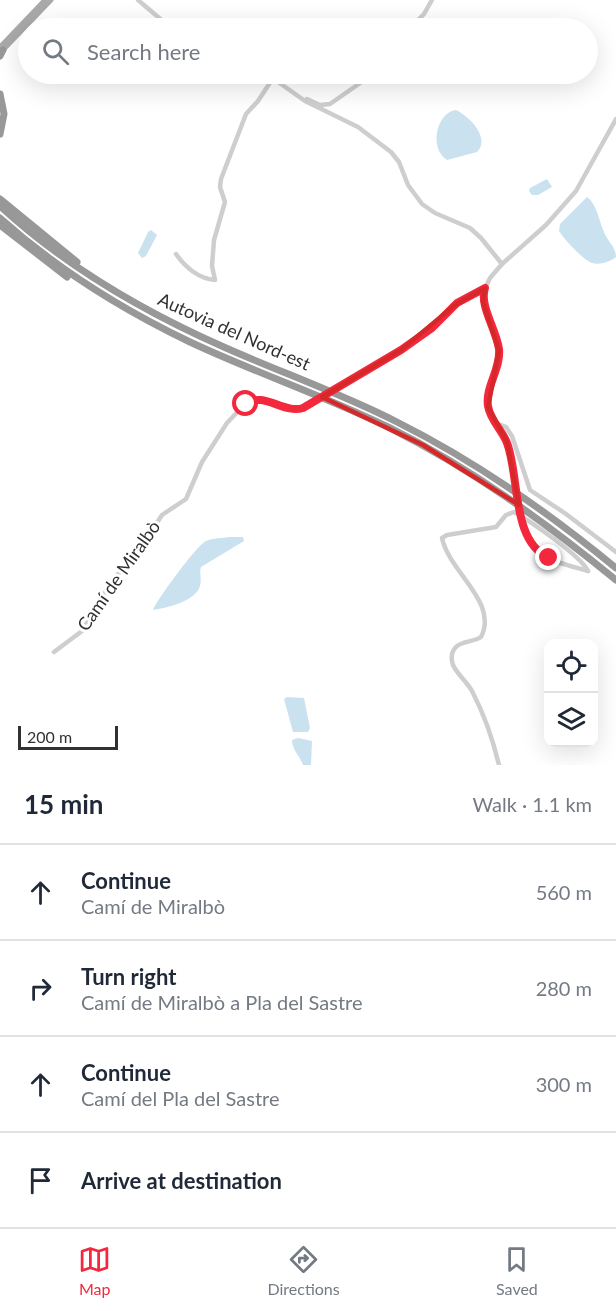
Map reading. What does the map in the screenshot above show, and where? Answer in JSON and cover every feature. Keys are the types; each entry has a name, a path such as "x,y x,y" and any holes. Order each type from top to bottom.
{"highway":[{"path":"0,94 4,117 0,134"},
{"name":"Autovia del Nord-est","path":"1,201 68,255 141,306 224,347 366,407 435,441 527,499 616,568"},
{"name":"Autovia del Nord-est","path":"0,218 56,263 110,299 168,331 368,418 452,462 527,510 616,580"},
{"path":"2,227 58,271 117,307 192,346 235,364 247,366"}],"main road":[{"path":"26,18 45,0"},
{"path":"34,18 51,0"},
{"path":"29,18 38,7"},
{"path":"0,42 18,25"},
{"path":"1,52 18,31"},
{"path":"1,52 18,34"}],"street":[{"path":"138,0 159,18"},
{"path":"420,18 427,11 432,0"},
{"path":"176,254 190,270 209,280 215,280 212,269 214,237 225,202 220,187 221,179 246,114 257,103 269,84"},
{"path":"281,84 300,98 360,128 392,153 399,162 408,185 422,204 435,213 473,230 502,264"},
{"path":"300,98 323,105 335,102 359,84"},
{"path":"335,102 338,118"},
{"name":"Camí de Miralbò","path":"54,652 82,631 114,578 147,538 162,515 186,499 202,462 237,411 255,399 293,410 308,406 401,350 432,328 457,303 485,288 502,264 546,225 570,198 616,119"},
{"path":"485,288 483,302 493,326 499,351 488,403 490,414 507,442 514,476 522,522 527,539 538,552 553,560 588,571 584,564 572,554 514,512 506,515 496,527 444,536 442,539 447,552 485,612 482,636 477,640 456,646 452,660 474,696 499,765"},
{"path":"496,423 506,427 512,436 530,490 572,518 616,552"}],"highlighted area":[{"path":"485,288 483,302 499,351 488,407 507,442 519,505 423,445 322,397 401,350 455,305"}],"water":[{"path":"456,110 467,117 477,128 481,146 477,152 447,160 438,147 437,131 444,117"},
{"path":"547,179 552,187 538,195 532,195 530,188"},
{"path":"587,197 595,208 605,235 616,253 616,257 605,263 595,264 588,261 559,231 560,224"},
{"path":"151,230 157,235 146,256 142,258 138,253"},
{"path":"243,537 244,541 201,567 200,586 193,596 173,605 153,610 177,574 201,545 209,540"},
{"path":"287,697 304,698 310,728 308,732 293,732 284,699"},
{"path":"298,738 312,741 311,765 303,765 292,744 292,740"}],"route":[{"path":"246,404 258,399 293,410 303,408 401,350 432,328 457,303 485,288 483,302 493,326 499,351 488,398 488,410 508,447 526,536 535,550 549,558"}]}
